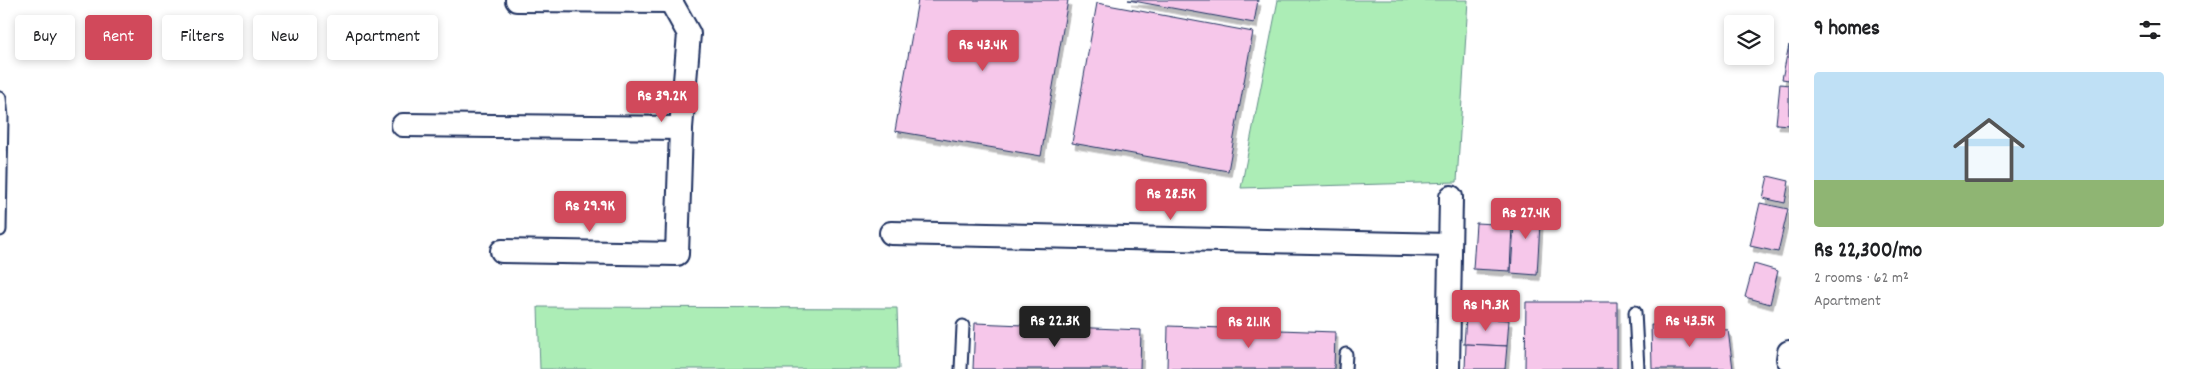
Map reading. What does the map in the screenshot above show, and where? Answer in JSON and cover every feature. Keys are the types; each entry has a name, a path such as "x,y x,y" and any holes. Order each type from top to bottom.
{"street":[{"path":"502,250 677,254 681,128 689,34 670,0 517,0"},
{"path":"403,125 681,128"},
{"path":"1448,369 1451,197"},
{"path":"891,233 1450,245"}],"lane":[{"path":"0,98 0,230"},
{"path":"1635,312 1638,369"},
{"path":"961,369 963,326"},
{"path":"1345,369 1346,354"}],"green space":[{"path":"1278,0 1468,0 1457,182 1241,188"},
{"path":"538,307 897,308 899,369 540,369"}],"building":[{"path":"918,0 1068,0 1041,156 895,131"},
{"path":"1128,0 1258,0 1254,23"},
{"path":"1097,3 1253,32 1228,171 1072,143"},
{"path":"1789,45 1789,80 1782,79"},
{"path":"1780,84 1789,85 1789,125 1776,124"},
{"path":"1768,176 1789,181 1785,203 1763,198"},
{"path":"1760,203 1788,209 1778,252 1750,246"},
{"path":"1515,205 1541,206 1537,275 1511,273"},
{"path":"1476,223 1512,225 1510,271 1473,269"},
{"path":"1754,264 1778,271 1770,304 1745,297"},
{"path":"1526,302 1617,302 1617,369 1525,369"},
{"path":"1466,317 1509,320 1507,346 1464,344"},
{"path":"975,323 1141,330 1140,369 973,369"},
{"path":"1651,325 1728,330 1733,369 1652,369"},
{"path":"1168,326 1335,332 1334,369 1167,369"},
{"path":"1466,344 1507,346 1505,369 1465,369"}]}
